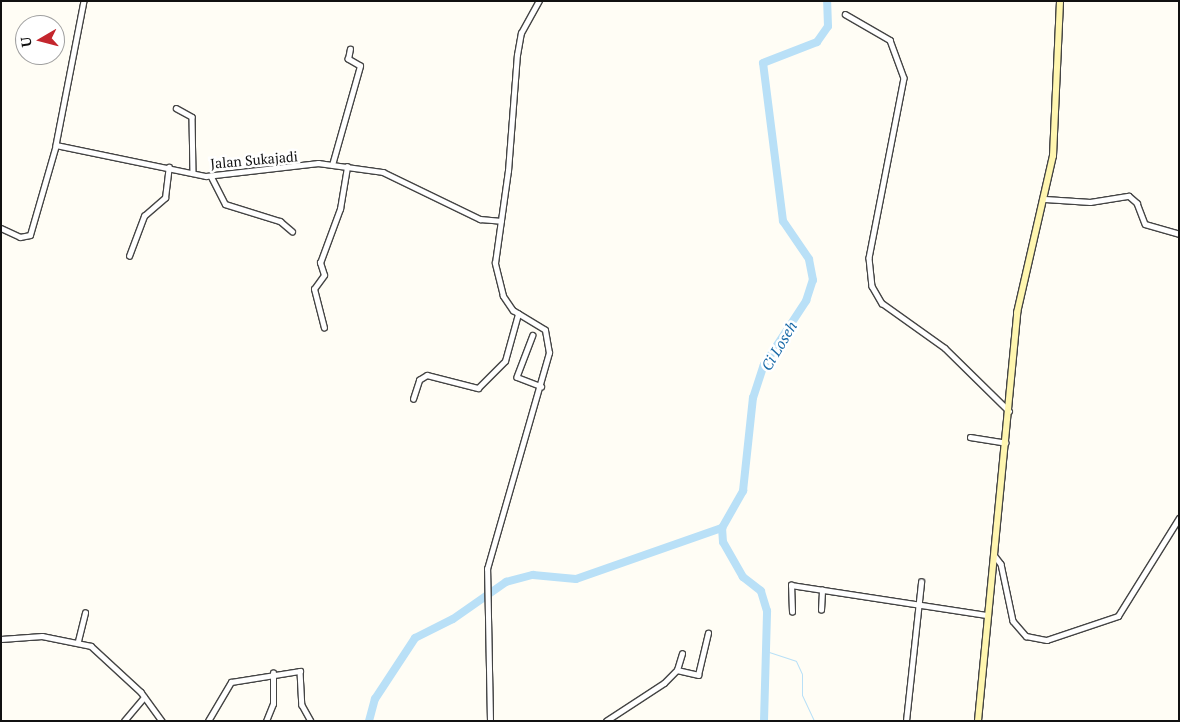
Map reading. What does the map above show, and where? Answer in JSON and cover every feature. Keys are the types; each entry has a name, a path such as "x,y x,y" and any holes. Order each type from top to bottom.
{"street":[{"path":"1,228 20,237 30,235 56,145 84,1"},
{"path":"490,721 487,569 549,353 547,336 541,327 518,314 503,296 495,263 501,221 517,55 521,33 539,1"},
{"path":"978,721 1010,412 1019,297 1045,199 1053,156 1060,1"},
{"path":"845,14 890,40 904,78 869,258 872,286 882,303 945,348 1010,412"},
{"path":"332,165 360,66 348,58 350,49"},
{"path":"176,108 192,117 193,173"},
{"name":"Jalan Sukajadi","path":"56,145 211,176 332,165 383,172 480,219 501,221"},
{"path":"129,256 144,216 165,198 169,167"},
{"path":"324,328 314,289 324,276 320,263 340,209 348,167"},
{"path":"211,176 225,204 280,221 292,231"},
{"path":"1045,199 1090,202 1129,196 1145,224 1179,234"},
{"path":"413,399 418,382 427,375 478,388 506,361 518,314"},
{"path":"533,335 517,377 541,386"},
{"path":"970,437 1006,443"},
{"path":"994,555 1001,564 1013,621 1026,636 1047,640 1118,616 1179,518"},
{"path":"906,721 917,604 921,582"},
{"path":"792,612 790,586 988,615"},
{"path":"821,610 822,590"},
{"path":"78,641 85,613"},
{"path":"677,670 698,674 708,633"},
{"path":"1,640 37,636 78,641 98,651 144,697 153,712 164,720"},
{"path":"606,721 677,670 682,654"},
{"path":"208,721 230,682 273,673 301,672 302,705 311,721"},
{"path":"266,721 273,704 273,673"},
{"path":"124,721 144,697"}],"waterway":[{"name":"Ci Loseh","path":"764,721 767,611 761,591 743,577 723,542 722,528 743,491 753,398 764,365 806,301 813,280 809,259 783,221 763,63 817,42 828,26 827,1"},
{"path":"369,721 375,699 415,638 453,619 506,582 533,575 576,579 722,528"},
{"path":"769,652 796,661 802,674 802,695 814,721"}]}
